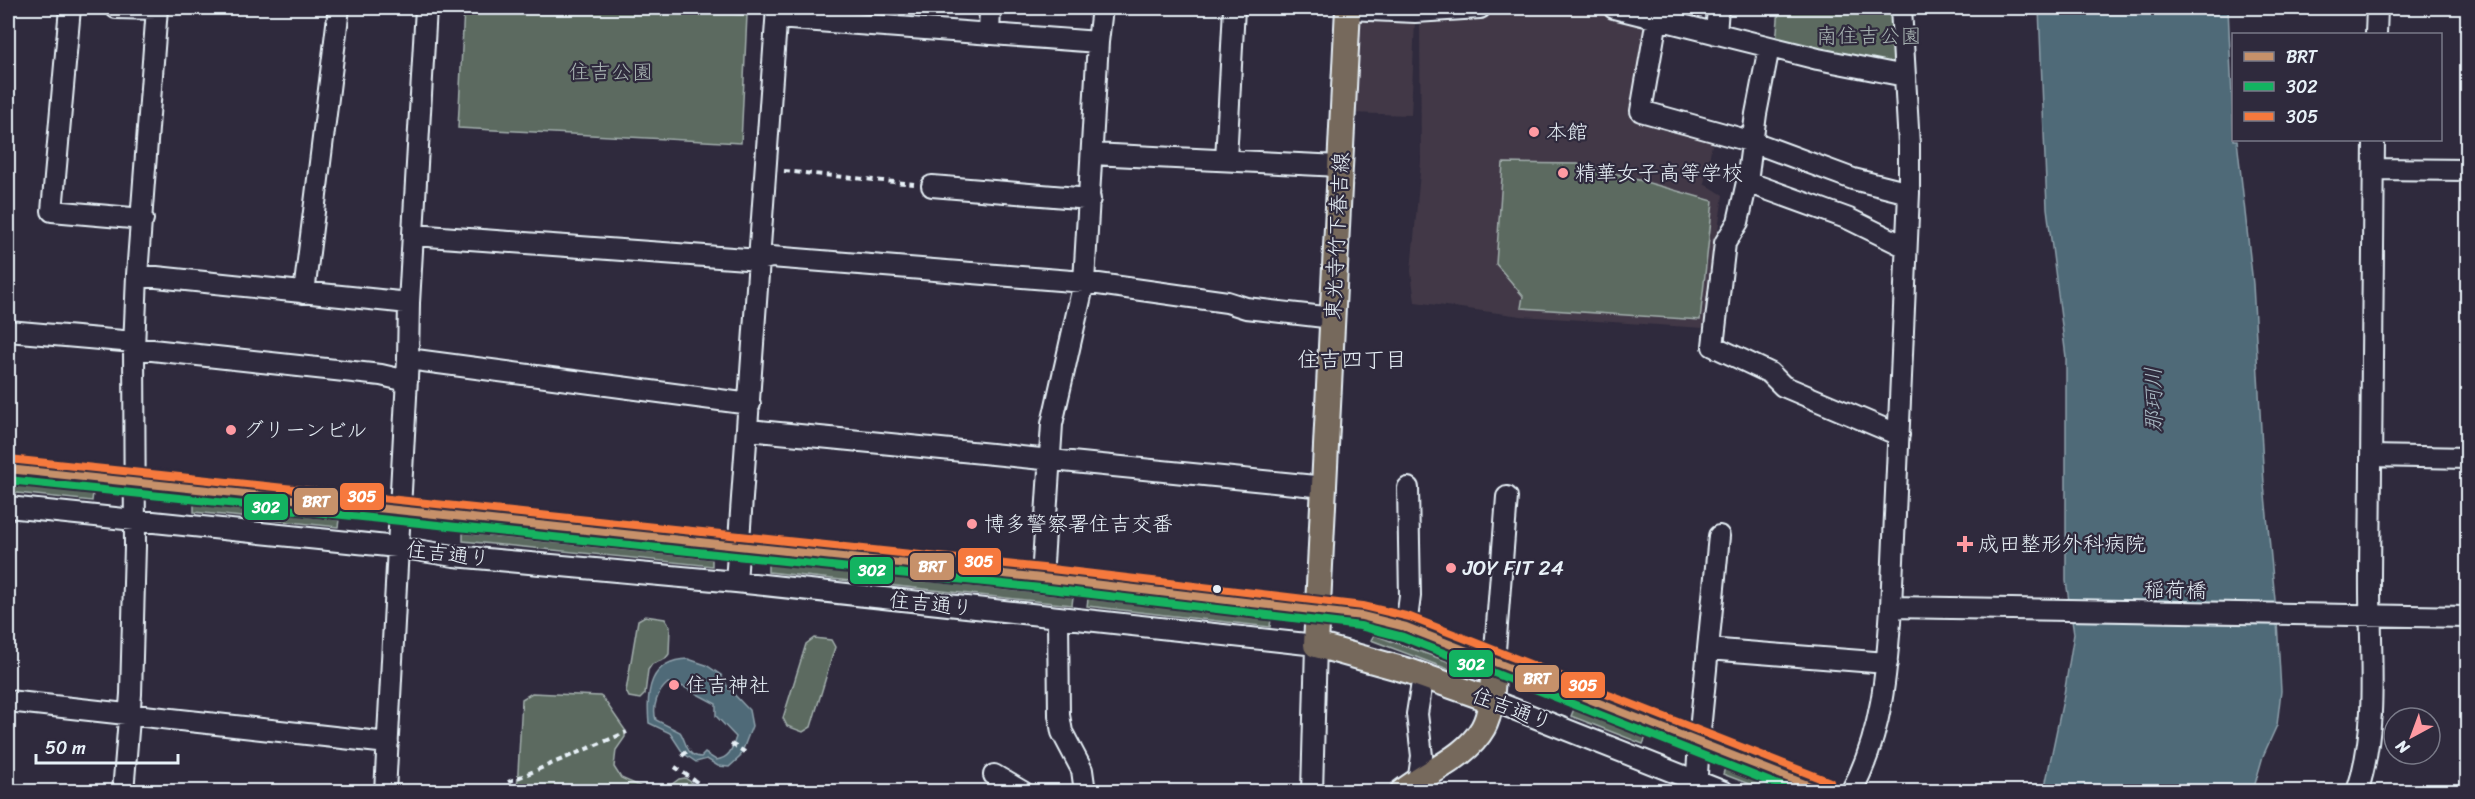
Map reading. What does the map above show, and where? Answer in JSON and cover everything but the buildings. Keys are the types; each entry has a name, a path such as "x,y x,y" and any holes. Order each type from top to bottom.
{"main road":[{"name":"東光寺竹下春吉線","path":"1316,645 1348,8"},
{"name":"住吉通り","path":"1319,610 1362,616 1406,627 1494,663"},
{"name":"住吉通り","path":"1316,645 1423,676 1491,700"},
{"path":"1412,787 1469,746 1484,727 1491,700 1494,663"}],"street":[{"path":"70,8 52,211 143,219"},
{"path":"116,8 157,8 143,219 137,275 133,483 135,557 129,714 123,792"},
{"path":"304,293 339,8"},
{"path":"385,792 426,8"},
{"path":"989,34 990,8"},
{"path":"1042,578 1052,424 1084,282 1102,8"},
{"path":"1226,160 1234,8"},
{"path":"1348,8 1415,10 1480,8"},
{"path":"1614,8 1769,47 1905,76"},
{"path":"1716,34 1718,8"},
{"path":"1851,792 1874,737 1887,663 1891,607 1909,193 1901,8"},
{"path":"2376,33 2377,8"},
{"path":"736,582 749,430 777,13 989,34 1098,42"},
{"path":"1657,19 1641,111 1753,142 1853,179 1909,193"},
{"path":"1769,47 1747,182 1738,222 1725,243 1713,346 1770,373 1783,386 1899,435"},
{"path":"2357,792 2365,767 2371,725 2374,141"},
{"path":"1092,154 1340,166"},
{"path":"2374,169 2468,170"},
{"path":"1747,182 1849,219 1906,247"},
{"path":"932,186 1090,199"},
{"path":"414,236 760,260 771,257 1084,282 1227,302 1246,308 1333,318"},
{"path":"137,275 409,303"},
{"path":"8,331 381,375 407,381"},
{"path":"408,359 750,404"},
{"path":"749,430 1325,487"},
{"path":"2371,456 2468,458"},
{"name":"住吉通り","path":"8,469 1042,578 1319,610"},
{"path":"1406,627 1410,596 1408,488"},
{"path":"1494,663 1507,497"},
{"name":"住吉通り","path":"8,507 397,547 454,556 736,582 1316,645"},
{"path":"1697,787 1699,741 1719,536"},
{"name":"稲荷橋","path":"1891,607 2283,616 2468,617"},
{"path":"1058,618 1059,715 1062,732 1082,770 1085,792"},
{"path":"1312,792 1316,645"},
{"path":"1708,649 1887,663"},
{"name":"住吉通り","path":"1494,663 1826,792"},
{"path":"1412,787 1422,756 1417,714 1423,676"},
{"name":"住吉通り","path":"1491,700 1697,787 1724,792"},
{"path":"8,701 388,743"},
{"path":"994,775 1023,792"}],"path":[{"path":"765,169 932,186"},
{"path":"508,782 627,732"},
{"path":"731,744 745,752"},
{"path":"682,756 690,749"},
{"path":"675,767 711,792"}],"shaded area":[{"name":"精華女子高等学校","path":"1602,11 1652,26 1636,113 1713,140 1704,183 1723,195 1704,328 1521,316 1415,302 1411,271 1421,162 1420,19 1490,13"},
{"path":"1354,17 1415,19 1411,115 1350,113"}],"green space":[{"name":"住吉公園","path":"464,8 606,8 747,15 741,143 458,128"},
{"name":"南住吉公園","path":"1779,8 1897,8 1902,71 1776,43"},
{"path":"1503,163 1582,164 1713,201 1700,320 1521,308 1523,296 1496,264"},
{"path":"8,485 93,493 92,501 8,492"},
{"path":"194,504 339,520 338,527 194,512"},
{"path":"463,533 712,559 712,566 463,541"},
{"path":"768,564 1073,597 1072,605 768,572"},
{"path":"1088,599 1271,619 1270,627 1087,606"},
{"path":"645,616 665,619 670,627 669,654 665,659 652,664 648,670 645,694 640,699 629,697 626,691 638,620"},
{"path":"1374,635 1455,664 1453,671 1371,640"},
{"path":"814,638 831,640 835,647 811,727 803,732 787,726 783,718 806,644"},
{"path":"532,693 603,698 625,730 625,737 616,750 614,767 621,778 651,791 517,791 522,699"},
{"path":"1574,709 1646,737 1643,744 1571,716"},
{"path":"1725,768 1785,791 1767,791 1723,774"},
{"path":"685,778 704,791 663,791 679,779"}],"water":[{"name":"那珂川","path":"2039,8 2228,8 2232,141 2237,141 2253,284 2264,484 2281,691 2277,725 2263,756 2253,791 2044,791 2074,634 2066,581 2066,357 2047,208"},
{"path":"688,659 706,665 721,675 729,689 749,710 752,726 740,757 729,767 718,766 707,759 696,762 683,753 670,733 649,723 648,700 653,680 665,665","holes":["668,683 684,687 716,704 716,716 736,737 732,749 724,757 716,760 705,753 701,757 692,754 680,732 656,720 655,705 664,687"]}],"transit line":[{"name":"305","path":"9,459 1043,568 1363,606 1410,617 1830,782"},
{"name":"BRT","path":"8,469 1042,578 1362,616 1406,627 1825,792"},
{"name":"302","path":"8,480 1041,588 1360,626 1403,637 1796,792"}],"place":[{"name":"本館","path":"1534,132"},
{"name":"精華女子高等学校","path":"1563,173"},
{"name":"グリーンビル","path":"231,430"},
{"name":"博多警察署住吉交番","path":"972,524"},
{"name":"成田整形外科病院","path":"1965,544"},
{"name":"JOY FIT 24","path":"1451,568"},
{"name":"住吉神社","path":"674,685"}],"district":[{"name":"住吉四丁目","path":"1352,359"}]}
